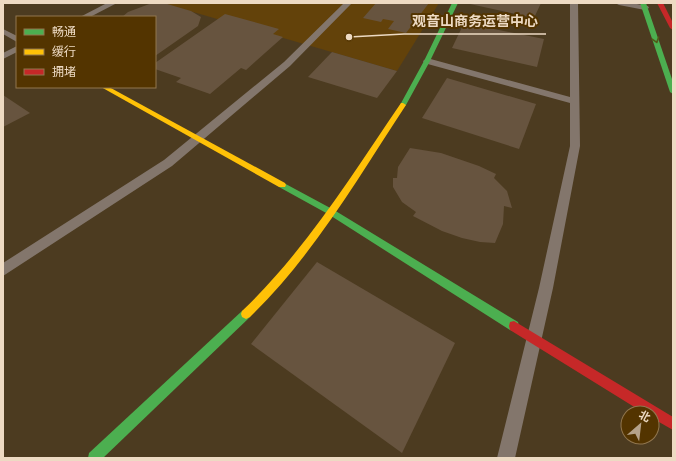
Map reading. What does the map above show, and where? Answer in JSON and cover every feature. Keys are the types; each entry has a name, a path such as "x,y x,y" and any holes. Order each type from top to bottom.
{"street":[{"path":"86,16 113,3"},
{"path":"3,270 168,162 287,64 348,3"},
{"path":"94,458 271,290 331,212 396,117 426,61 454,3"},
{"path":"506,458 546,288 574,146 574,3"},
{"path":"619,3 644,6 673,92"},
{"path":"660,3 673,28"},
{"path":"3,31 16,38"},
{"path":"3,56 16,50"},
{"path":"426,61 575,101"},
{"path":"106,88 331,212 673,424"}],"shaded area":[{"path":"162,3 439,3 397,71"}],"building":[{"path":"152,3 164,3 191,11 201,17 198,26 156,55 156,16 123,16 128,12"},
{"path":"376,3 429,3 406,33 388,29 394,21 383,19 381,22 363,18"},
{"path":"470,3 541,3 534,18"},
{"path":"225,14 279,29 273,34 283,37 246,70 241,68 210,94 176,82 181,78 156,69 156,62"},
{"path":"464,23 544,39 537,67 452,48"},
{"path":"332,52 397,71 377,98 308,77"},
{"path":"447,78 536,104 519,149 422,118"},
{"path":"3,95 30,113 3,127"},
{"path":"410,148 441,153 479,166 496,174 494,178 507,191 512,208 504,206 503,224 495,243 480,242 462,238 442,231 413,216 416,212 402,202 393,187 393,178 397,178 398,167"},
{"path":"317,262 455,343 402,453 251,344"}],"traffic: fast":[{"path":"403,105 427,61 455,3"},
{"path":"643,3 673,92"},
{"path":"282,185 331,212 514,326"},
{"path":"94,458 246,314"}],"traffic: slow":[{"path":"106,88 282,185"},
{"path":"246,314 271,290 331,212 403,105"}],"traffic: jam":[{"path":"660,3 673,28"},
{"path":"514,326 673,424"}],"place":[{"name":"观音山商务运营中心","path":"349,37"}]}
